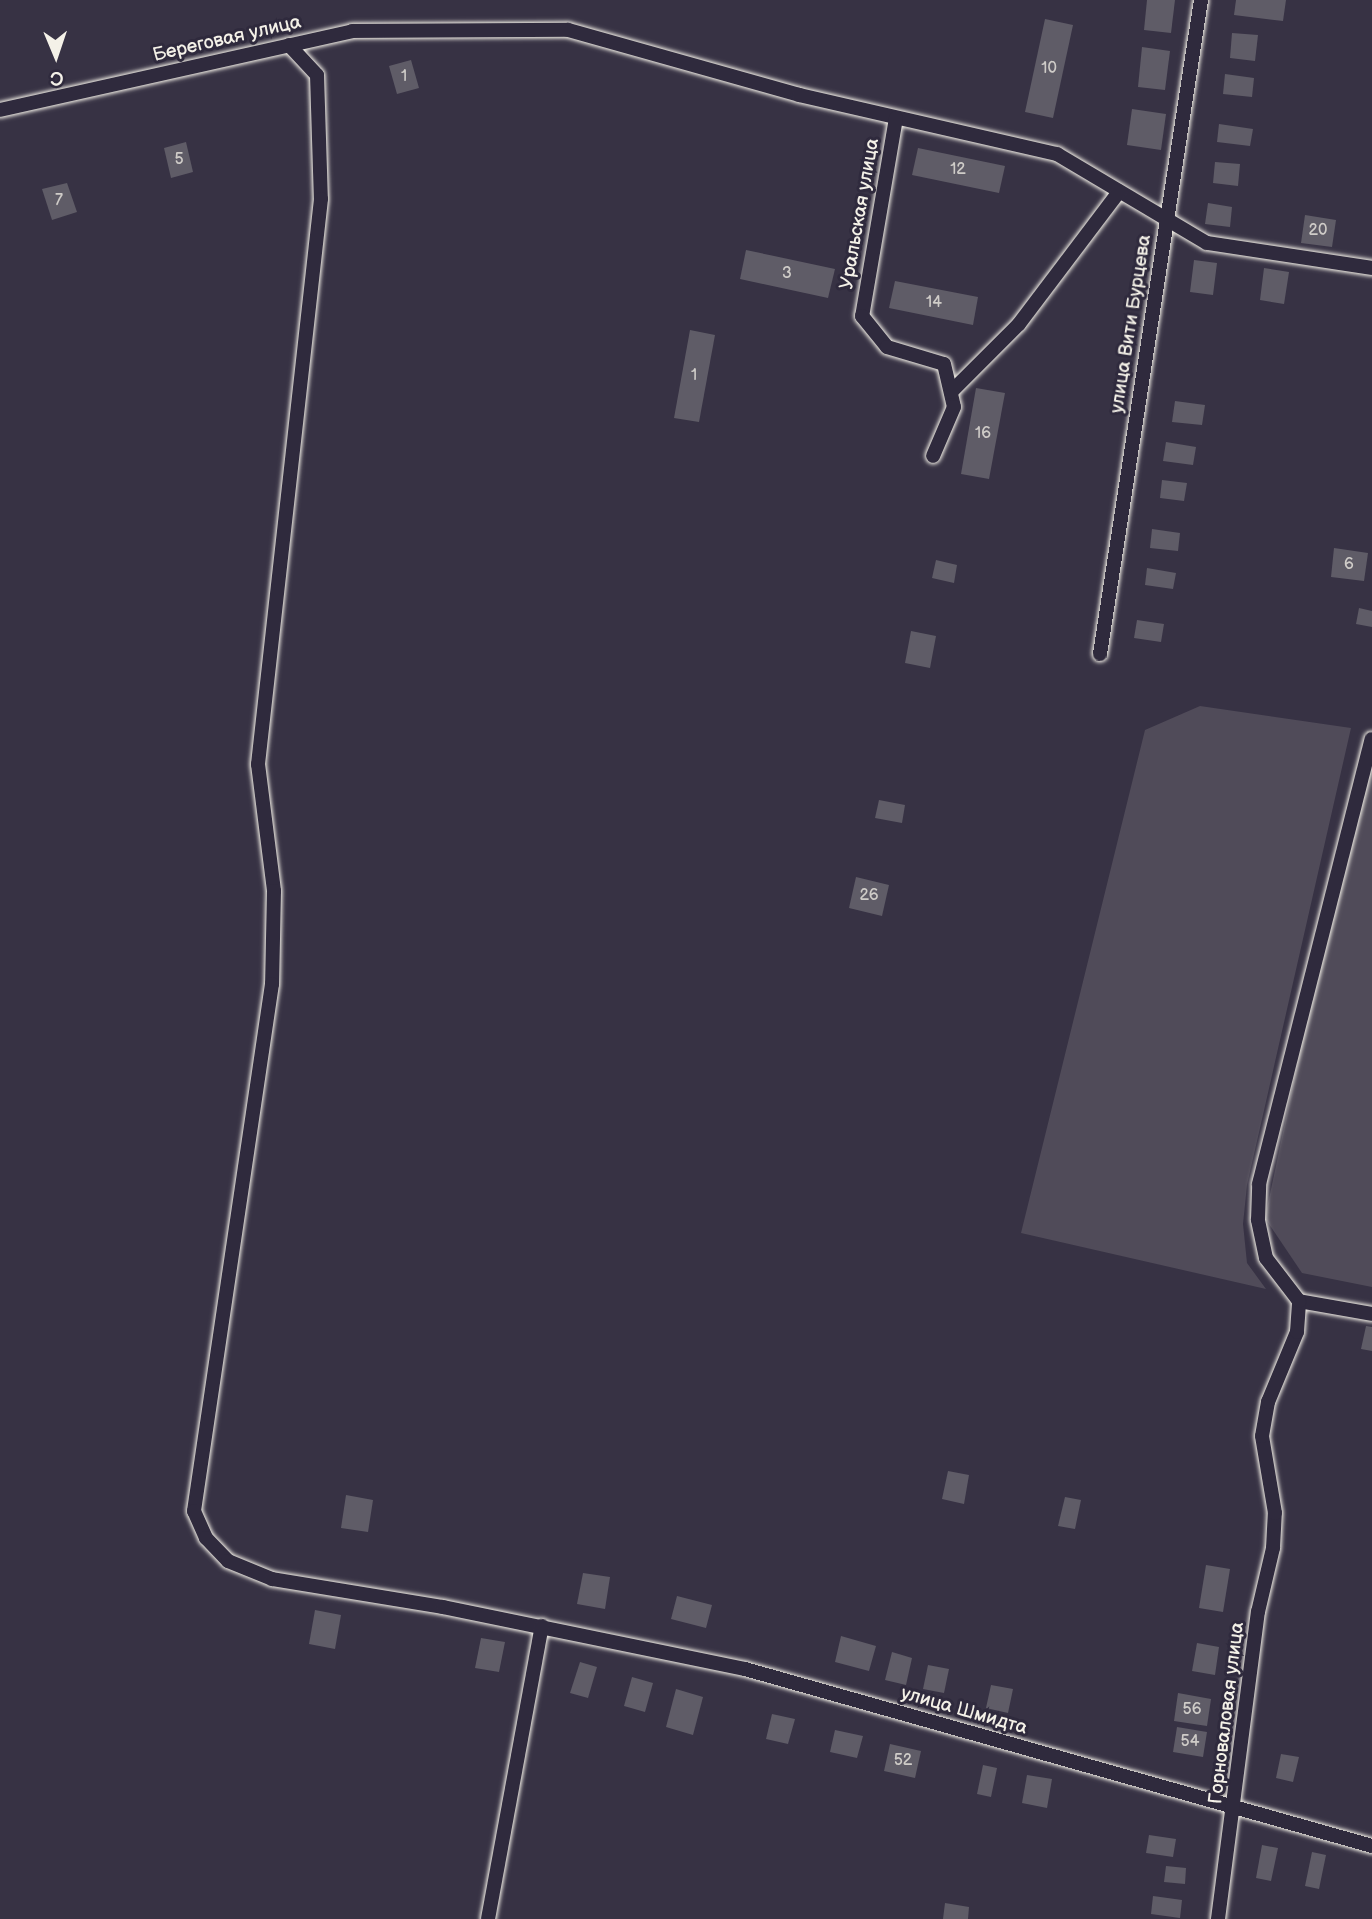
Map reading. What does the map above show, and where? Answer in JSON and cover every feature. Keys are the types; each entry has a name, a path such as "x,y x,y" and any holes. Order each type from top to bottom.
{"street":[{"name":"улица Вити Бурцева","path":"1100,654 1201,0"},
{"name":"Береговая улица","path":"0,110 352,31 568,30 896,118 1057,154 1207,243 1372,268"},
{"name":"улица Шмидта","path":"289,45 317,75 321,199 258,764 274,891 272,985 194,1511 206,1538 228,1562 272,1579 542,1626 745,1669 1372,1846"},
{"name":"Уральская улица","path":"896,118 862,316 887,347 944,364 951,392"},
{"path":"933,456 954,407 951,392 1019,324 1119,192"},
{"path":"1372,739 1259,1184 1258,1220 1266,1258 1299,1301 1372,1314"},
{"name":"Горноваловая улица","path":"1218,1919 1235,1809 1258,1612 1273,1548 1275,1513 1262,1436 1268,1402 1297,1332 1299,1301"},
{"path":"488,1919 542,1626"}],"shaded area":[{"path":"1200,706 1351,728 1247,1185 1243,1224 1247,1263 1266,1289 1021,1233 1145,730"},
{"path":"1367,731 1372,732 1372,1287 1302,1273 1265,1218"}],"building":[{"path":"1147,0 1175,0 1171,33 1144,30"},
{"path":"1236,0 1286,0 1283,21 1234,15"},
{"path":"1045,19 1073,25 1053,118 1025,112"},
{"path":"1232,33 1258,35 1255,61 1230,58"},
{"path":"1142,47 1170,51 1165,90 1138,87"},
{"path":"411,60 419,88 397,94 389,66"},
{"path":"1225,74 1254,78 1252,97 1223,94"},
{"path":"1132,109 1166,114 1161,150 1127,145"},
{"path":"1219,124 1253,129 1250,146 1217,142"},
{"path":"186,142 193,172 171,178 164,148"},
{"path":"918,148 1005,166 999,193 912,175"},
{"path":"1215,162 1240,164 1238,186 1213,183"},
{"path":"67,183 77,212 52,220 42,189"},
{"path":"1208,203 1232,207 1230,227 1205,224"},
{"path":"1305,215 1336,220 1332,247 1301,243"},
{"path":"746,250 835,269 828,298 740,279"},
{"path":"1194,260 1217,263 1213,295 1190,292"},
{"path":"1264,268 1289,272 1284,304 1260,300"},
{"path":"895,281 978,297 973,325 889,308"},
{"path":"690,330 715,335 699,422 674,418"},
{"path":"976,388 1005,393 989,479 961,474"},
{"path":"1175,401 1205,405 1202,425 1172,422"},
{"path":"1166,442 1196,447 1193,465 1163,461"},
{"path":"1162,480 1187,483 1184,501 1160,498"},
{"path":"1152,529 1180,533 1178,551 1150,548"},
{"path":"1334,548 1368,553 1364,581 1331,577"},
{"path":"936,560 957,565 954,583 932,578"},
{"path":"1147,568 1176,573 1173,589 1145,585"},
{"path":"1359,608 1372,611 1372,627 1356,624"},
{"path":"1137,620 1164,624 1161,642 1134,638"},
{"path":"911,631 936,636 930,668 905,663"},
{"path":"879,800 905,805 902,823 875,818"},
{"path":"856,877 889,885 882,916 849,908"},
{"path":"1366,1326 1372,1327 1372,1351 1361,1349"},
{"path":"948,1471 969,1475 964,1504 942,1499"},
{"path":"346,1495 373,1500 368,1532 341,1528"},
{"path":"1065,1497 1081,1500 1075,1529 1058,1526"},
{"path":"1206,1565 1230,1569 1223,1612 1199,1608"},
{"path":"583,1573 610,1577 605,1609 577,1604"},
{"path":"677,1596 712,1605 706,1628 671,1619"},
{"path":"315,1610 341,1615 335,1649 309,1644"},
{"path":"841,1636 876,1646 869,1671 835,1662"},
{"path":"481,1638 505,1642 499,1672 475,1668"},
{"path":"1197,1643 1219,1647 1215,1675 1192,1671"},
{"path":"892,1652 912,1658 906,1685 885,1680"},
{"path":"580,1662 597,1667 588,1698 570,1693"},
{"path":"928,1665 949,1669 944,1693 923,1689"},
{"path":"632,1677 653,1683 645,1712 624,1706"},
{"path":"991,1685 1013,1689 1008,1713 986,1708"},
{"path":"676,1689 703,1697 693,1735 666,1727"},
{"path":"1178,1693 1211,1699 1207,1726 1174,1721"},
{"path":"772,1714 795,1719 788,1744 766,1739"},
{"path":"1177,1727 1207,1732 1203,1757 1173,1752"},
{"path":"835,1730 863,1736 857,1758 830,1752"},
{"path":"890,1744 921,1751 915,1778 884,1771"},
{"path":"1281,1754 1299,1757 1293,1782 1276,1778"},
{"path":"983,1765 997,1768 991,1797 977,1794"},
{"path":"1027,1775 1052,1779 1047,1808 1022,1803"},
{"path":"1149,1835 1176,1839 1173,1857 1146,1853"},
{"path":"1262,1845 1278,1848 1271,1881 1256,1878"},
{"path":"1312,1852 1326,1855 1319,1889 1305,1886"},
{"path":"1166,1866 1186,1868 1185,1884 1164,1882"},
{"path":"1153,1896 1182,1900 1180,1918 1151,1914"},
{"path":"945,1903 969,1907 968,1919 943,1919"}]}
